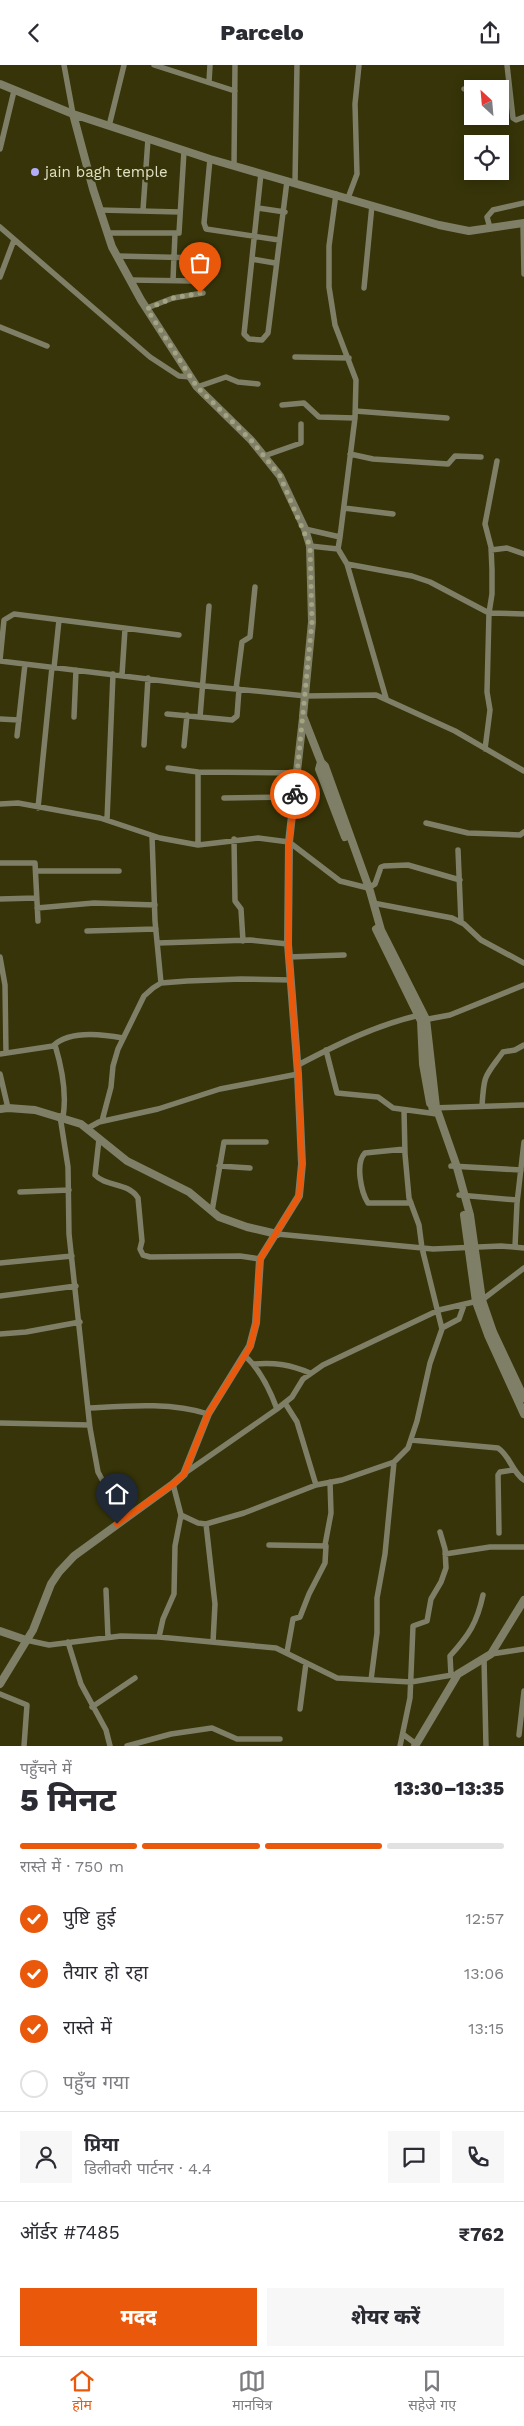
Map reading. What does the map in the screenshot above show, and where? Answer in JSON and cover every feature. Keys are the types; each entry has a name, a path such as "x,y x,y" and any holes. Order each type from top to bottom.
{"street":[{"path":"64,65 73,114 100,210 117,256 147,309 197,387 251,440 280,476 305,529 310,546 312,622 304,716 289,843 288,944 298,1065 301,1179 299,1196 260,1259 256,1323 245,1355 208,1414 184,1474"},
{"path":"109,126 124,65"},
{"path":"154,65 235,91"},
{"path":"209,82 210,65"},
{"path":"234,166 235,65"},
{"path":"261,173 244,334 249,339 262,340 268,333 275,263 291,182 297,65"},
{"path":"351,192 358,154 354,104 359,65"},
{"path":"507,65 508,80"},
{"path":"0,84 73,114 184,151 336,194 351,192 372,205 438,225 469,231 488,222 524,223 524,274"},
{"path":"0,149 14,91"},
{"path":"509,91 513,118 516,120 524,117"},
{"path":"144,210 148,139"},
{"path":"108,233 175,234 180,231 184,151"},
{"path":"210,159 204,227 209,231 280,240"},
{"path":"336,194 329,246 329,287 332,314 356,380 355,419 338,549 347,564 386,698"},
{"path":"488,222 493,210 524,203"},
{"path":"364,288 372,205"},
{"path":"258,208 285,212"},
{"path":"100,210 180,212"},
{"path":"0,227 150,357 179,376 191,377"},
{"path":"173,280 175,234"},
{"path":"0,277 14,240"},
{"path":"117,256 202,258"},
{"path":"252,259 275,263"},
{"path":"130,280 194,281"},
{"path":"147,309 173,298 203,293"},
{"path":"0,327 47,345"},
{"path":"294,357 349,358"},
{"path":"197,387 226,377 238,382 258,384"},
{"path":"282,405 304,403 319,417 355,419"},
{"path":"355,411 447,419"},
{"path":"264,456 300,443 301,424"},
{"path":"350,454 373,459 448,464 455,456 481,457"},
{"path":"485,749 490,710 487,692 489,613 492,594 491,550 485,524 497,461"},
{"path":"344,508 392,515"},
{"path":"305,529 340,537"},
{"path":"310,546 338,549"},
{"path":"491,550 507,548 524,553"},
{"path":"347,564 412,576 430,582 489,613 524,614"},
{"path":"168,714 235,719 242,643 250,637 255,587"},
{"path":"200,717 209,606"},
{"path":"179,635 22,614 6,617 4,620 0,661 202,686 306,695 357,694 386,698 440,724 524,771"},
{"path":"38,808 59,620"},
{"path":"122,675 125,629"},
{"path":"17,736 25,664"},
{"path":"74,717 76,670"},
{"path":"107,820 113,674"},
{"path":"144,745 148,678"},
{"path":"184,746 187,715"},
{"path":"304,716 321,762 325,766 366,888 380,941 422,1017"},
{"path":"0,719 19,720"},
{"path":"168,767 198,771 297,773"},
{"path":"198,771 198,845"},
{"path":"224,798 295,797"},
{"path":"0,804 18,803 107,820 152,836 198,845 234,839 258,839 289,843 340,881 366,888 375,884 381,867 384,866 408,865 460,880"},
{"path":"426,823 468,833 520,835 524,832"},
{"path":"152,836 156,929 161,983"},
{"path":"234,839 235,901 241,909 243,941"},
{"path":"458,850 460,922"},
{"path":"0,863 34,862 38,921"},
{"path":"36,871 119,871"},
{"path":"366,888 373,903 381,930 422,1017 434,1111 454,1165 462,1195 472,1247 479,1301 488,1335 524,1414"},
{"path":"0,899 36,898"},
{"path":"37,908 94,903 155,905"},
{"path":"373,903 445,916 460,922 481,940 524,963"},
{"path":"87,931 156,929"},
{"path":"158,943 243,941 288,944"},
{"path":"289,957 344,955"},
{"path":"0,957 6,985 3,1053 26,1052 55,1045 58,1041 89,1035 123,1038"},
{"path":"102,1121 111,1087 113,1066 123,1038 144,996 161,983 241,979 291,980"},
{"path":"298,1065 380,1025 422,1017 450,1015 524,985"},
{"path":"55,1045 65,1101 61,1117 69,1189 72,1256 89,1425 98,1472 124,1520"},
{"path":"482,1106 484,1080 489,1068 503,1051 515,1051 524,1045"},
{"path":"326,1050 337,1093 378,1097 393,1108 404,1110 434,1111 482,1106 524,1105"},
{"path":"0,1074 4,1109 35,1110 61,1117 88,1128 127,1161 189,1192 218,1217 236,1224 277,1234 422,1248 524,1248"},
{"path":"88,1128 102,1121 158,1109 220,1089 298,1074"},
{"path":"181,1515 198,1523 206,1524 244,1513 316,1485 394,1462 403,1455 411,1440 428,1369 442,1327 422,1248 419,1225 411,1203 405,1149 404,1110"},
{"path":"100,1139 95,1175 100,1179 126,1187 138,1198 142,1241 140,1249 143,1255 150,1257 240,1255 260,1259"},
{"path":"212,1211 224,1141 266,1142"},
{"path":"515,1247 517,1200 524,1142"},
{"path":"405,1149 363,1154 360,1171 368,1203 411,1203"},
{"path":"454,1165 521,1170"},
{"path":"220,1166 250,1168"},
{"path":"20,1192 69,1189"},
{"path":"462,1195 517,1200"},
{"path":"0,1263 72,1256"},
{"path":"0,1685 26,1640 51,1584 74,1555 285,1403 294,1393 300,1382 310,1373 439,1310 479,1301 524,1268"},
{"path":"0,1296 76,1286"},
{"path":"479,1301 524,1398"},
{"path":"442,1327 459,1319 464,1305"},
{"path":"0,1334 26,1332 80,1322"},
{"path":"245,1355 254,1364 277,1409"},
{"path":"254,1364 274,1362 296,1367 310,1373"},
{"path":"285,1403 297,1422 316,1485"},
{"path":"88,1408 136,1405 208,1414"},
{"path":"0,1423 89,1425"},
{"path":"411,1440 498,1449 502,1451 514,1470 524,1480"},
{"path":"371,1679 377,1633 377,1598 385,1554 394,1462"},
{"path":"498,1533 498,1475 514,1470"},
{"path":"287,1652 293,1619 301,1616 309,1593 326,1563 325,1545 331,1513 330,1482"},
{"path":"159,1637 163,1619 174,1594 175,1546 181,1515 173,1484"},
{"path":"206,1524 215,1604 213,1642"},
{"path":"400,1746 404,1735 411,1682 413,1626 427,1621 431,1599 444,1575 445,1554 440,1532"},
{"path":"269,1545 325,1545"},
{"path":"445,1554 490,1547 524,1547"},
{"path":"106,1590 108,1637"},
{"path":"404,1735 416,1745 454,1675 450,1656 470,1632 479,1611 482,1595"},
{"path":"486,1746 488,1656 522,1609 524,1600"},
{"path":"0,1631 26,1640 49,1645 108,1637 159,1637 256,1645 287,1652 337,1678 411,1682 454,1675 488,1656 524,1649"},
{"path":"68,1642 81,1685 106,1730 110,1746"},
{"path":"300,1709 306,1663"},
{"path":"92,1707 135,1678"},
{"path":"519,1735 524,1691"},
{"path":"0,1694 28,1705 24,1746"},
{"path":"127,1746 171,1734 212,1728 237,1739 280,1739"}],"way so far":[{"path":"200,293 173,298 147,309 197,387 251,440 280,476 305,529 310,546 312,622 295,794"}],"place":[{"name":"jain bagh temple","path":"35,172"}],"route":[{"path":"117,1524 184,1474 208,1414 250,1347 256,1323 260,1259 299,1196 302,1164 298,1074 288,944 289,843 295,794"}]}
